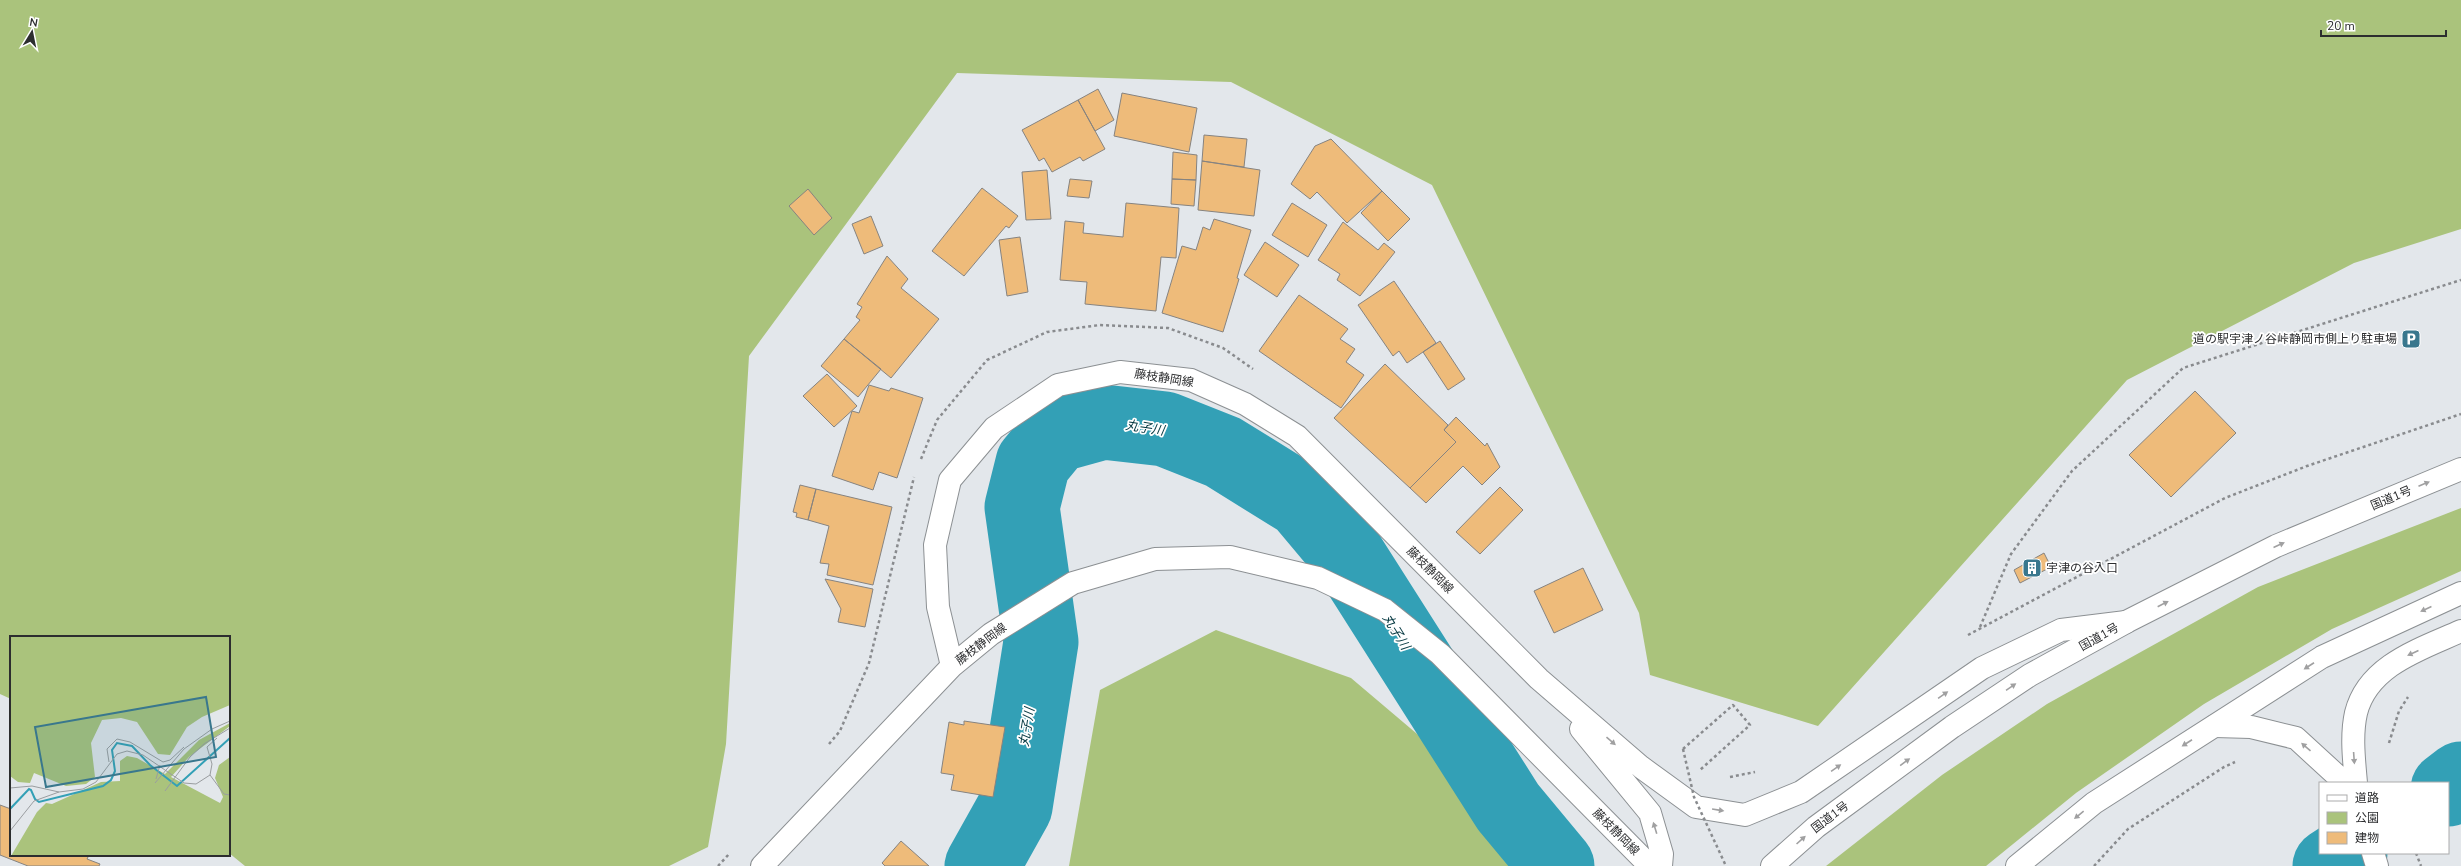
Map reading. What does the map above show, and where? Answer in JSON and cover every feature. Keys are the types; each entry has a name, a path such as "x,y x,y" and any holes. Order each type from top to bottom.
{"main road":[{"name":"藤枝静岡線","path":"952,666 938,608 935,545 950,480 994,428 1058,385 1120,372 1191,380 1245,404 1297,436 1539,679"},
{"name":"国道1号","path":"1772,866 1816,827 1952,727 2030,675 2128,622 2276,546 2461,469"},
{"name":"藤枝静岡線","path":"762,866 952,666 991,634 1072,583 1155,559 1222,558 1318,578 1385,610 1440,654 1650,866"},
{"path":"2018,866 2094,803 2322,657 2461,593"},
{"path":"1539,679 1641,767 1696,807 1745,814 1801,792 1982,668 2061,630 2128,622"},
{"path":"2356,782 2353,748 2356,714 2370,686 2383,671 2406,656 2461,632"},
{"path":"1539,679 1650,813 1662,854 1661,866"},
{"path":"2215,726 2251,727 2296,738 2344,782"},
{"path":"2373,854 2377,866"}],"path":[{"path":"1980,627 2011,554 2072,471 2183,368 2461,280"},
{"path":"1962,639 1980,627 2225,498 2307,466 2461,414"},
{"path":"2388,750 2399,711 2410,693 2404,696"},
{"path":"1697,772 1750,725 1733,705 1683,749 1694,797 1726,866"},
{"path":"2094,866 2128,829 2224,766 2238,761"},
{"path":"1725,778 1762,771"},
{"path":"2416,854 2421,866"}],"green space":[{"path":"0,0 2461,0 2461,229 2354,263 2127,380 1818,726 1650,675 1639,613 1432,185 1231,82 957,73 749,356 726,744 708,847 669,866 245,866 230,854 230,636 10,636 10,699 0,694"},
{"path":"2461,508 2461,571 2332,629 2204,704 2076,793 1986,866 1826,866 1942,775 2047,704 2258,587"},
{"path":"1216,630 1351,678 1573,866 1069,866 1100,690"}],"building":[{"path":"1098,89 1114,120 1095,131 1078,100"},
{"path":"1122,93 1197,108 1189,152 1114,136"},
{"path":"1078,100 1105,149 1083,161 1080,157 1052,172 1044,158 1039,161 1022,130"},
{"path":"1204,135 1247,139 1244,167 1202,161"},
{"path":"1331,139 1382,191 1347,223 1317,192 1310,199 1291,184 1315,146"},
{"path":"1173,152 1197,155 1196,180 1172,179"},
{"path":"1202,161 1260,170 1254,216 1198,210"},
{"path":"1047,170 1051,219 1026,220 1022,172"},
{"path":"1070,179 1092,181 1089,198 1067,196"},
{"path":"1172,179 1196,180 1194,206 1171,204"},
{"path":"982,188 1018,216 1009,228 1006,226 964,276 932,251"},
{"path":"808,189 832,218 814,235 789,206"},
{"path":"1382,191 1410,219 1388,241 1361,213"},
{"path":"1126,203 1179,208 1176,258 1161,257 1156,311 1085,304 1087,282 1060,280 1065,221 1084,223 1083,233 1123,237"},
{"path":"1292,203 1327,225 1308,257 1272,235"},
{"path":"871,216 883,246 864,254 852,224"},
{"path":"1214,219 1251,230 1237,278 1239,279 1223,332 1162,313 1182,246 1196,250 1203,227 1210,230"},
{"path":"1343,222 1378,250 1384,243 1395,252 1360,296 1337,280 1340,274 1318,260"},
{"path":"1020,237 1028,292 1007,296 999,240"},
{"path":"1265,242 1299,265 1277,297 1244,275"},
{"path":"887,256 908,279 901,288 939,319 891,378 844,339 860,320 856,317 862,307 857,304"},
{"path":"1394,281 1436,343 1407,363 1399,351 1393,356 1358,305"},
{"path":"1299,295 1348,329 1340,339 1355,349 1346,362 1364,375 1341,408 1259,351"},
{"path":"844,339 881,369 858,397 821,366"},
{"path":"1440,341 1465,379 1448,390 1423,352"},
{"path":"1385,364 1448,425 1444,430 1456,442 1410,488 1334,418"},
{"path":"827,374 857,406 834,427 803,396"},
{"path":"869,385 889,391 891,388 923,398 897,478 879,472 873,490 832,476 852,411 859,413"},
{"path":"2195,391 2236,433 2171,497 2129,455"},
{"path":"1456,417 1485,446 1487,443 1500,467 1482,485 1463,466 1426,503 1410,488 1456,442 1444,430"},
{"path":"800,485 816,489 808,520 796,517 797,513 793,512"},
{"path":"1500,487 1523,510 1480,554 1456,532"},
{"path":"816,489 892,507 873,585 827,575 829,564 820,563 829,526 808,520"},
{"name":"宇津の谷入口","path":"2044,553 2051,567 2020,583 2014,570"},
{"path":"1583,568 1603,610 1554,633 1534,591"},
{"path":"825,579 873,589 865,627 838,622 841,609"},
{"path":"964,721 1005,727 993,797 951,790 954,775 941,773 949,722 964,725"},
{"path":"0,805 10,809 10,856 88,856 87,859 100,864 99,866 28,866 0,855"},
{"path":"901,841 929,866 885,866 882,863"}],"waterway":[{"name":"丸子川","path":"982,866 1015,807 1041,642 1022,507 1033,463 1056,435 1103,422 1165,429 1223,452 1302,501 1349,557 1508,807 1557,866"},
{"path":"2449,788 2461,779"},
{"path":"2330,866 2348,854"}],"place":[{"name":"道の駅宇津ノ谷峠静岡市側上り駐車場","path":"2411,339"},
{"name":"宇津の谷入口","path":"2032,568"}]}
